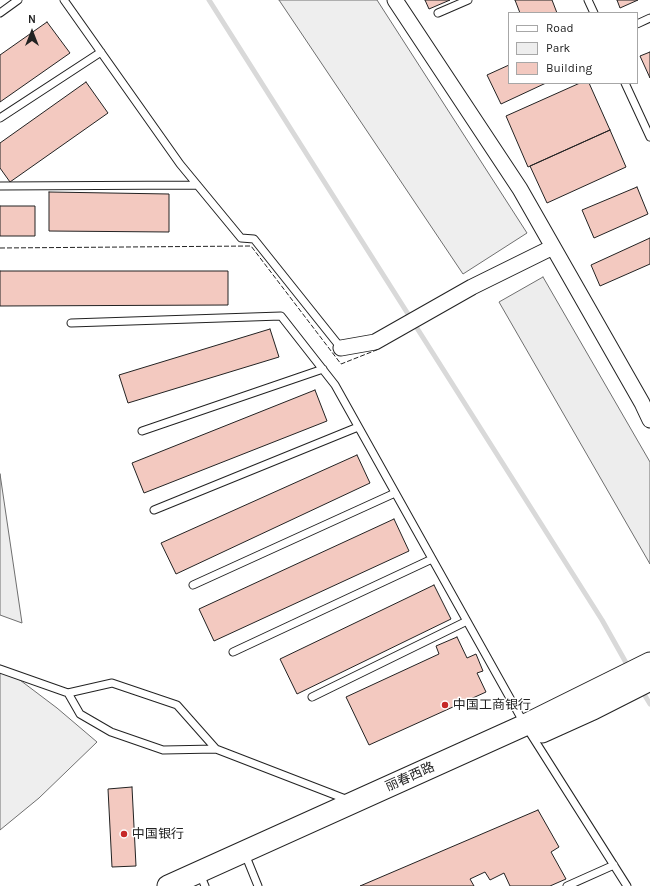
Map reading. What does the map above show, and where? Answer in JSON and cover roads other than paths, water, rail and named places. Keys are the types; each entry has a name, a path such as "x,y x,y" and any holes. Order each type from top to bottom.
{"main road":[{"name":"丽春西路","path":"590,702 650,663"},
{"name":"丽春西路","path":"247,858 590,702 650,680"},
{"name":"丽春西路","path":"168,886 203,882 354,802 529,731"}],"street":[{"path":"395,0 520,190 638,396 650,420"},
{"path":"341,348 375,342 468,290 553,247"}],"lane":[{"path":"0,13 18,0"},
{"path":"64,0 180,164 241,238 254,239 341,348"},
{"path":"438,13 468,0"},
{"path":"588,0 594,12"},
{"path":"638,24 650,18"},
{"path":"0,118 101,52"},
{"path":"625,84 650,137"},
{"path":"0,186 197,185"},
{"path":"71,323 282,316 335,385 529,731 627,886"},
{"path":"142,431 322,369"},
{"path":"154,510 358,427"},
{"path":"193,585 395,493"},
{"path":"233,652 432,558"},
{"path":"312,697 467,621"},
{"path":"0,669 68,693 112,683 177,705 216,749"},
{"path":"68,693 80,714 111,732 163,750 216,749 354,802"},
{"path":"247,858 258,886"},
{"path":"567,886 614,865"}],"waterway":[{"path":"209,0 602,620 629,668"},
{"path":"641,689 650,704"}],"place":[{"name":"中国工商银行","path":"445,705"},
{"name":"中国银行","path":"124,834"}]}
